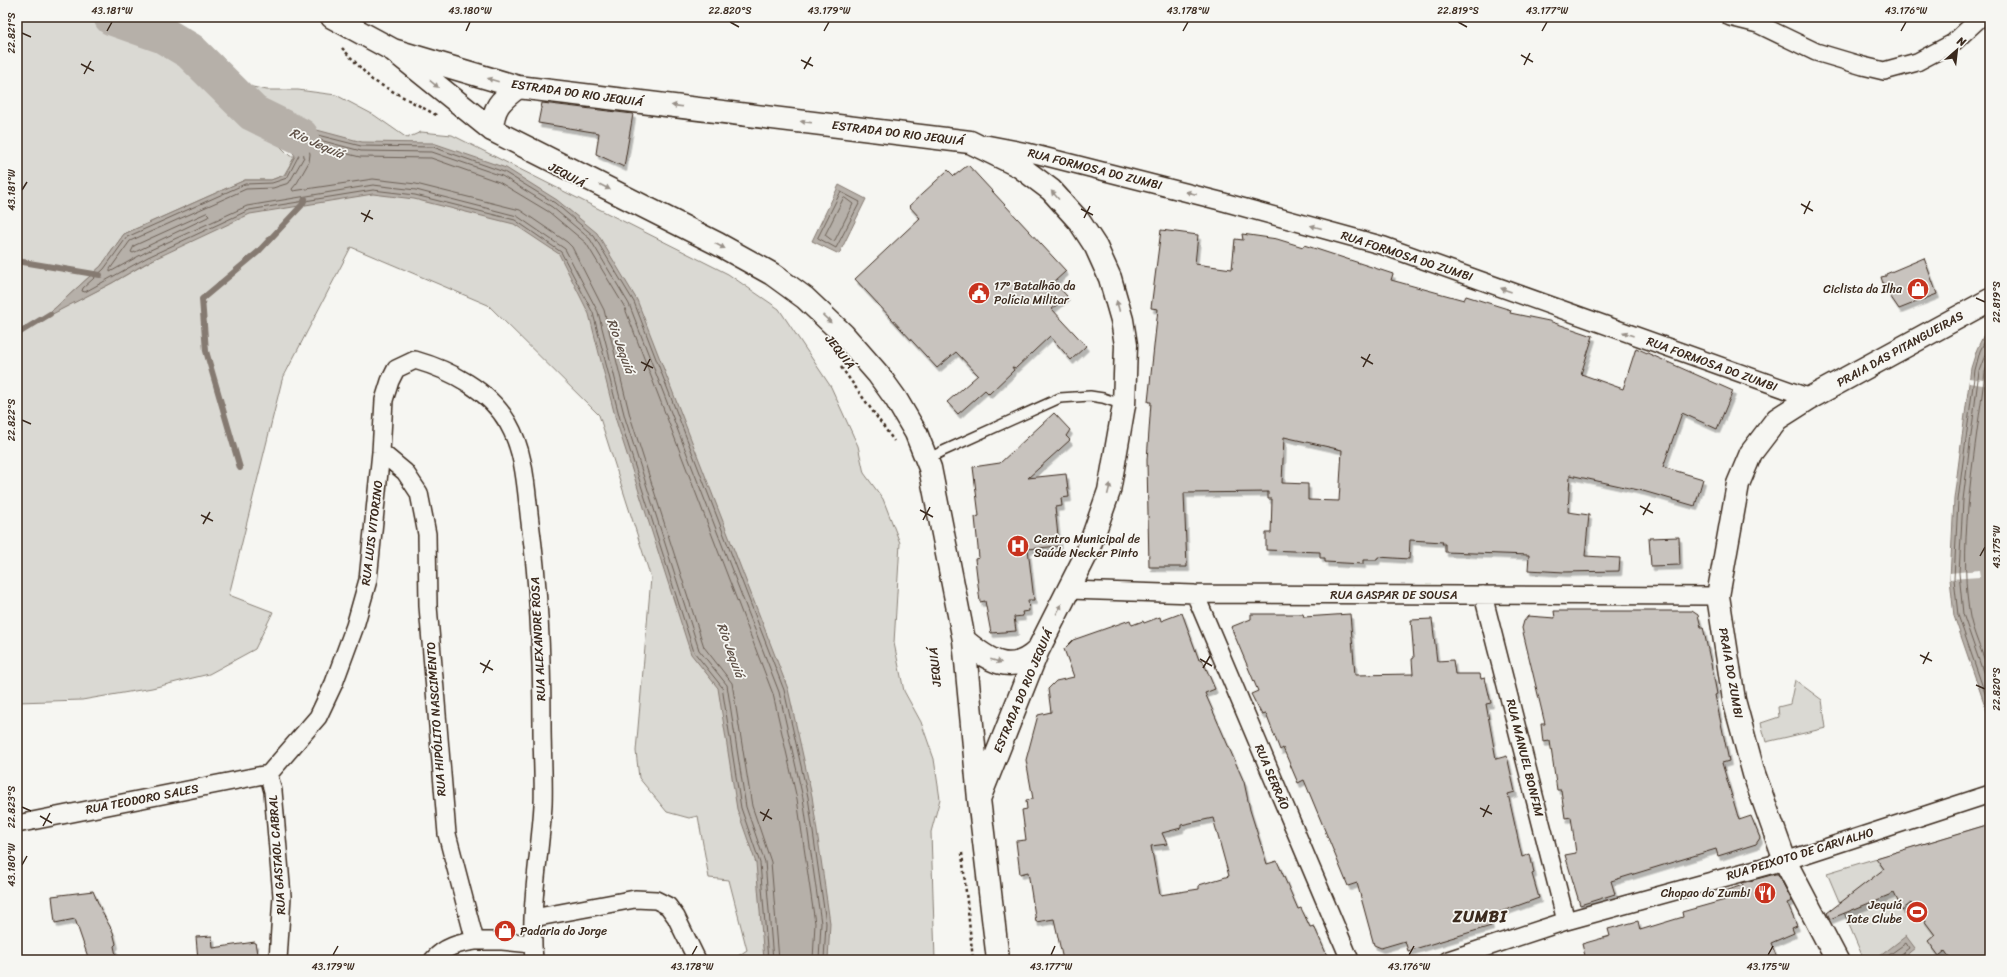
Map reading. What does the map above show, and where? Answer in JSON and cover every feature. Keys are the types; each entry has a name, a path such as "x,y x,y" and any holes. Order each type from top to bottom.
{"main road":[{"name":"ESTRADA DO RIO JEQUIÁ","path":"332,17 393,50 492,130 718,244 772,274 805,298 843,334 878,374 896,399 916,433 930,468 964,640 979,799 998,960"},
{"name":"ESTRADA DO RIO JEQUIÁ","path":"393,50 518,87 970,142 1019,166 1051,190 1079,221 1096,247 1110,278 1122,320 1126,345 1124,405 1109,491 1088,553 1038,650 979,799"},
{"path":"492,130 493,116 497,106 518,87"},
{"name":"PRAIA DAS PITANGUEIRAS","path":"1810,398 1990,300"},
{"name":"PRAIA DO ZUMBI","path":"1810,398 1777,419 1751,453 1738,484 1718,596 1734,700 1754,774 1785,861 1837,960"},
{"path":"964,640 985,658 999,663 1017,663 1032,656 1038,650"}],"street":[{"path":"1730,17 1758,24 1816,52 1884,71 1917,62 1953,43 1981,17"},
{"name":"RUA FORMOSA DO ZUMBI","path":"970,142 1027,152 1220,201 1384,246 1810,398"},
{"name":"RUA LUIS VITORINO","path":"267,776 318,717 334,683 355,626 368,580 381,452 384,400 390,381 396,370 415,360 427,363"},
{"name":"RUA ALEXANDRE ROSA","path":"427,363 456,376 487,396 508,423 523,464 533,543 542,673 543,805 533,918 533,952"},
{"name":"RUA HIPÓLITO NASCIMENTO","path":"381,452 405,472 419,493 421,500 427,534 428,606 447,834 475,941"},
{"name":"RUA GASPAR DE SOUSA","path":"1069,590 1195,594 1718,596"},
{"name":"RUA SERRÃO","path":"1195,594 1350,960"},
{"name":"RUA MANUEL BONFIM","path":"1483,595 1566,921"},
{"name":"RUA TEODORO SALES","path":"17,824 258,776 267,776"},
{"name":"RUA GASTAOL CABRAL","path":"267,776 270,780 273,791 282,896 278,960"},
{"name":"RUA PEIXOTO DE CARVALHO","path":"1448,960 1566,921 1785,861 1990,794"},
{"path":"533,918 636,899 656,900 668,906 676,918 696,960"},
{"path":"433,960 443,950 475,941 502,941 533,952"}],"lane":[{"path":"926,460 1060,398 1097,397 1124,405"}],"path":[{"path":"341,47 372,80 440,117"},
{"name":"JEQUIÁ","path":"837,362 896,445"},
{"path":"962,852 972,960"}],"shaded area":[{"path":"17,17 147,17 213,52 227,73 243,85 267,90 298,90 336,95 374,115 407,138 421,132 452,135 728,274 779,309 831,387 858,446 864,473 883,499 900,543 894,643 904,691 921,722 934,759 940,799 931,832 935,960 817,960 588,240 362,153 277,143 290,156 295,156 284,175 271,180 245,180 124,234 101,266 45,317 112,283 247,206 373,185 518,216 566,248 726,684 765,862 773,960 732,960 747,950 729,880 709,878 698,816 689,818 667,812 639,778 636,751 651,578 599,415 488,305 351,247 282,380 229,595 273,612 255,649 209,674 152,688 82,700 17,702"},
{"path":"1795,680 1822,700 1826,728 1766,742 1761,723 1779,717 1778,707 1790,704"},
{"name":"Jequiá Iate Clube","path":"1990,824 1990,960 1864,960 1827,873"}],"water":[{"path":"253,113 362,142 433,143 506,168 557,200 597,233 637,300 788,689 812,796 830,923 828,960 764,960 756,863 737,809 718,688 691,654 616,420 589,314 559,254 514,224 414,199 373,194 250,214 150,261 112,283 43,319 101,266 124,234 245,180 271,180 285,175 295,156 289,146"},
{"path":"839,185 866,199 839,254 812,241"},
{"path":"1990,322 1990,720 1954,616 1950,579 1954,499 1971,368 1977,349"},
{"path":"1906,936 1915,948 1900,960 1875,960"}],"pier":[{"path":"1969,378 1990,381 1990,386 1969,383"},
{"path":"1979,570 1980,577 1950,579 1950,573"}],"building":[{"path":"542,103 633,114 624,167 596,154 599,133 538,123"},
{"path":"968,165 1066,271 1054,282 1067,296 1052,309 1086,346 1071,360 1050,336 1016,368 1012,367 1014,370 989,394 985,390 958,414 947,402 978,375 956,352 937,368 855,279 920,218 909,206 948,170 954,176"},
{"path":"1161,230 1198,235 1195,264 1232,269 1235,239 1243,240 1242,234 1277,239 1303,247 1304,245 1393,274 1391,280 1464,300 1466,296 1511,310 1510,313 1549,321 1593,336 1581,374 1623,389 1636,348 1733,391 1717,429 1682,413 1663,467 1703,479 1695,506 1643,491 1570,475 1568,512 1589,515 1585,556 1620,558 1619,571 1564,572 1528,570 1529,555 1445,552 1445,544 1442,544 1443,542 1410,540 1409,559 1378,557 1377,560 1363,560 1363,564 1325,562 1325,558 1320,558 1320,552 1266,550 1266,533 1271,533 1272,499 1268,499 1268,492 1184,493 1187,567 1149,567 1147,460 1151,402 1148,402 1158,309 1151,308","holes":["1284,437 1342,450 1339,501 1308,500 1308,484 1282,483"]},
{"path":"1924,258 1937,294 1899,309 1884,287 1881,277"},
{"name":"Centro Municipal de Saúde Necker Pinto","path":"1054,413 1070,430 1066,436 1070,440 1028,478 1066,474 1069,497 1061,498 1062,506 1055,507 1059,546 1028,549 1034,600 1028,600 1029,611 1022,612 1023,616 1014,617 1016,631 991,633 985,601 980,602 975,559 979,558 975,517 979,516 973,467 1000,463"},
{"path":"1679,537 1680,565 1651,566 1649,538"},
{"path":"1554,611 1692,611 1698,615 1701,627 1703,627 1713,673 1717,694 1715,695 1729,761 1722,763 1739,820 1751,816 1760,838 1756,844 1718,856 1716,849 1611,881 1615,894 1580,905 1565,855 1576,853 1571,817 1565,818 1561,790 1557,790 1550,741 1543,742 1541,724 1545,724 1522,628 1524,621 1528,616 1555,618"},
{"path":"1182,613 1199,660 1202,659 1215,689 1205,693 1244,782 1250,810 1267,864 1277,861 1298,909 1301,908 1310,927 1314,926 1329,960 1063,960 1054,919 1036,922 1028,872 1020,874 1016,841 1026,840 1022,810 1027,809 1026,800 1033,799 1026,760 1038,715 1051,712 1048,689 1056,681 1074,677 1064,649 1073,640 1130,620 1132,625 1143,621 1144,623 1160,617 1161,621","holes":["1213,818 1229,876 1199,885 1199,889 1160,895 1151,846 1167,844 1162,833 1181,828 1181,825"]},
{"path":"1251,614 1303,614 1304,617 1350,614 1355,675 1413,674 1412,659 1414,658 1411,620 1432,619 1437,661 1453,660 1455,674 1480,674 1481,679 1485,678 1491,703 1486,704 1496,759 1507,756 1515,792 1508,794 1522,857 1530,854 1534,873 1532,874 1539,898 1489,916 1491,926 1408,951 1405,941 1381,948 1374,945 1357,883 1348,886 1304,780 1298,783 1283,748 1280,750 1266,714 1262,715 1251,694 1258,691 1231,627 1251,619"},
{"name":"Jequiá Iate Clube","path":"1990,824 1990,960 1951,960 1945,951 1939,956 1928,941 1935,935 1911,903 1902,910 1894,893 1830,919 1827,913 1884,869 1876,858"},
{"path":"1778,874 1792,901 1787,903 1797,926 1792,928 1794,933 1771,943 1778,960 1586,960 1582,944 1610,936 1608,929 1638,921 1640,930 1683,917 1682,912 1725,900 1722,892 1743,885 1742,883"},
{"path":"93,891 113,932 116,944 114,946 117,960 89,960 75,919 55,923 52,896"},
{"path":"212,936 213,948 255,942 258,960 198,960 196,937"}],"waterway":[{"name":"Rio Jequiá","path":"112,17 163,35 190,51 253,113 300,136"},
{"path":"240,468 206,351 202,299 258,252 302,205 305,199"},
{"path":"17,261 100,275"},
{"path":"17,334 50,314"}],"place":[{"name":"Ciclista da Ilha","path":"1918,289"},
{"name":"17º Batalhão da Polícia Militar","path":"979,293"},
{"name":"Centro Municipal de Saúde Necker Pinto","path":"1018,546"},
{"name":"Chopao do Zumbi","path":"1765,893"},
{"name":"Jequiá Iate Clube","path":"1917,912"},
{"name":"Padaria do Jorge","path":"505,931"}],"district":[{"name":"ZUMBI","path":"1480,916"}]}
